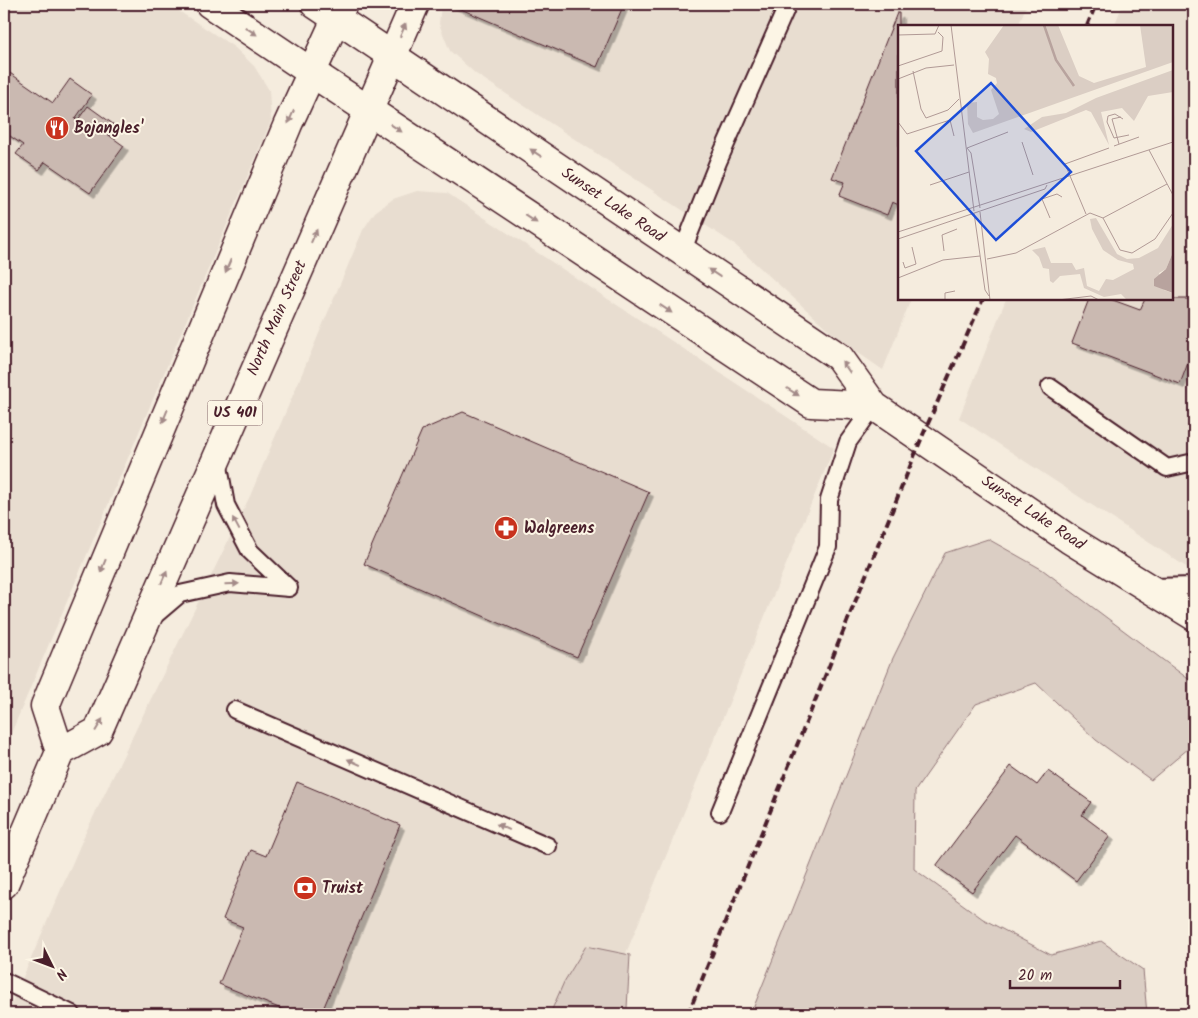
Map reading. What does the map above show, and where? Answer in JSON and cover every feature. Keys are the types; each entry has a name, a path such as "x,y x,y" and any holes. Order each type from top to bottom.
{"main road":[{"path":"210,4 811,403 874,406"},
{"name":"North Main Street","path":"60,752 98,731 217,453 415,4"},
{"path":"4,884 60,752 45,706 176,388 311,72 331,9"},
{"name":"Sunset Lake Road","path":"331,9 391,56 839,357 874,406 1070,539 1194,616"}],"lane":[{"path":"682,252 718,162 788,4"},
{"path":"1050,387 1167,468 1194,462"},
{"path":"720,812 828,547 829,500 848,442 874,406"},
{"path":"144,625 180,594 230,582 289,588 250,551 226,505 217,453"},
{"path":"1146,587 1194,586"},
{"path":"235,710 548,846"},
{"path":"4,981 72,1014"}],"shaded area":[{"path":"4,4 168,4 234,47 254,66 269,90 271,121 4,750"},
{"path":"441,4 1027,4 1018,25 898,25 898,300 911,300 883,370 841,341 734,244 476,74 450,51 439,24"},
{"path":"1123,4 1194,4 1194,572 959,418 1006,300 1173,300 1173,25 1114,25"},
{"path":"417,191 447,193 834,448 601,1014 7,1014 85,834 250,496 363,230 375,212 393,199"},
{"path":"988,539 1043,570 1191,681 1194,687 1194,737 1189,748 1151,780 1096,740 1036,683 976,704 915,791 914,869 983,919 1051,955 1101,941 1143,970 1147,1014 751,1014 893,658 945,553"},
{"path":"586,946 630,955 627,1008 621,1014 550,1014 564,982"}],"building":[{"path":"449,4 624,4 597,67"},
{"path":"897,13 899,13 898,205 892,202 887,215 839,196 845,182 832,178"},
{"name":"Bojangles'","path":"4,69 53,103 70,79 92,95 75,119 77,121 88,106 113,124 106,133 124,146 90,193 45,162 39,170 16,154 23,145 4,132"},
{"path":"1194,299 1194,347 1180,384 1072,343 1089,300 1113,300 1140,310 1145,300"},
{"name":"Walgreens","path":"463,412 649,492 577,657 364,564 422,430"},
{"path":"1011,766 1037,785 1048,771 1091,802 1082,815 1110,836 1076,881 1015,835 972,892 936,866"},
{"name":"Truist","path":"297,782 400,825 321,1014 294,1014 219,984 243,927 223,919 251,850 266,856"}],"railway":[{"path":"1087,25 1096,4"},
{"path":"688,1014 922,437 983,300"}],"place":[{"name":"Bojangles'","path":"57,128"},
{"name":"Walgreens","path":"506,528"},
{"name":"Truist","path":"305,888"}]}
